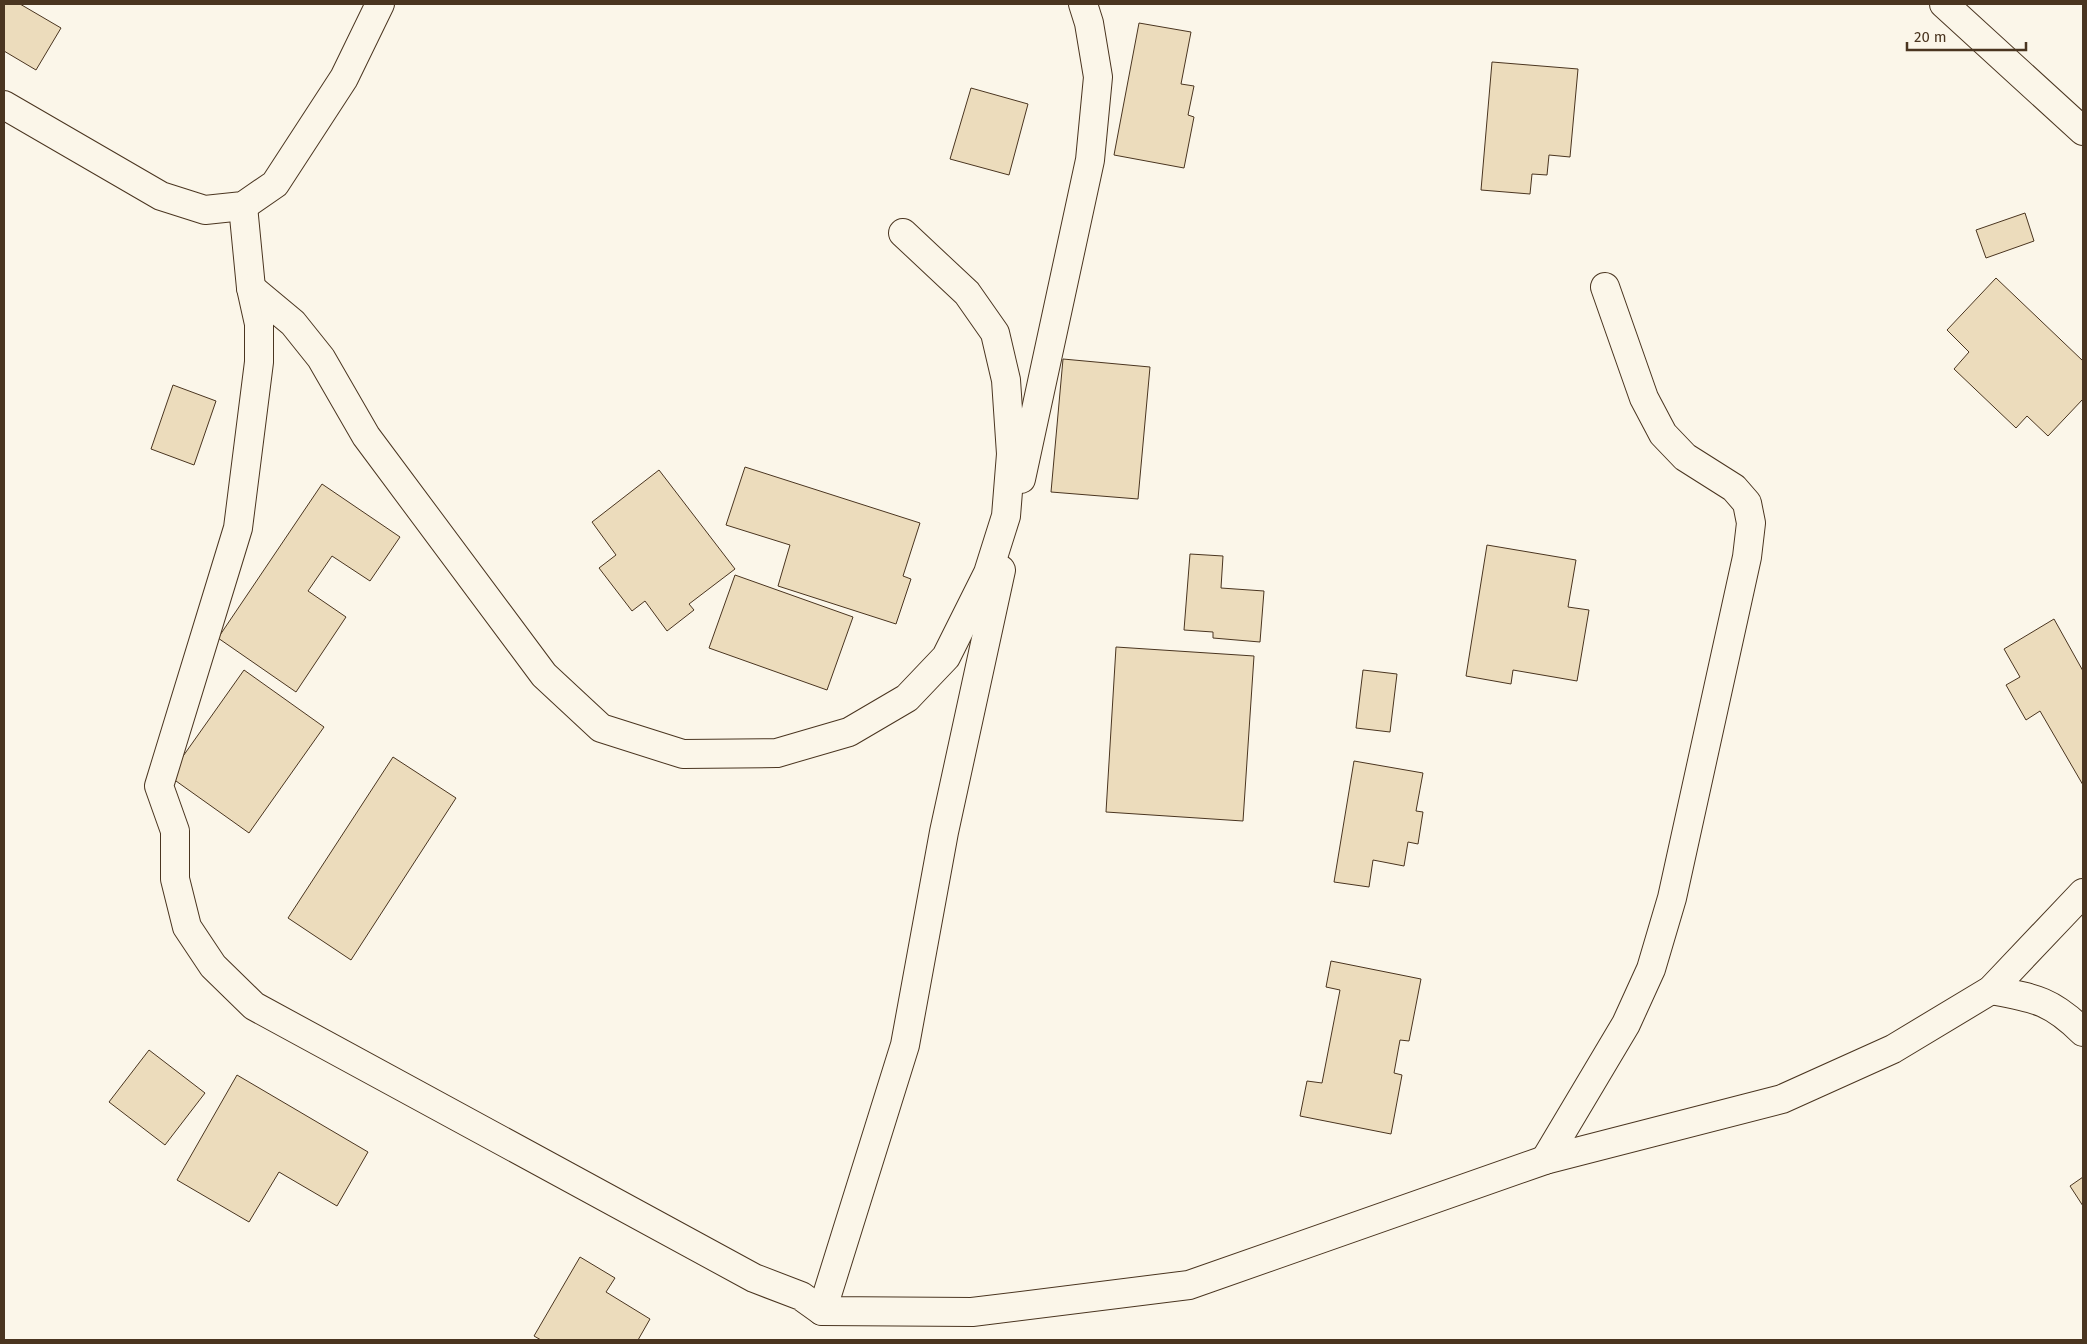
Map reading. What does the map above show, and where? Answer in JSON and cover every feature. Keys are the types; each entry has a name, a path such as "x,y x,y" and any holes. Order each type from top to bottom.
{"street":[{"path":"4,105 161,196 204,210 243,206 275,184 344,78 380,4"},
{"path":"822,1311 905,1045 944,832 1090,160 1098,77 1083,4"},
{"path":"1944,4 2083,131"},
{"path":"243,206 251,288 259,324 259,362 238,528 159,786 175,831 175,879 187,927 213,966 254,1006 754,1278 801,1296 822,1311 972,1312 1189,1285 1545,1160 1782,1099 1894,1050 1991,990 2083,893"},
{"path":"251,288 293,323 321,358 366,436 544,675 602,728 683,754 777,752 850,732 907,698 946,657 988,572 1006,516 1011,454 1006,380 995,333 967,293 903,233"},
{"path":"1545,1160 1626,1024 1651,969 1672,898 1748,557 1751,523 1747,503 1734,488 1685,457 1663,434 1644,398 1605,287"},
{"path":"1991,990 2036,998 2067,1016 2083,1032"}],"building":[{"path":"4,4 20,4 61,28 36,70 4,51"},
{"path":"1139,23 1191,32 1181,84 1194,86 1188,115 1194,117 1184,168 1114,155"},
{"path":"1492,62 1578,69 1570,157 1549,155 1547,175 1532,174 1530,194 1481,190"},
{"path":"971,88 1028,104 1009,175 950,159"},
{"path":"2025,213 2034,241 1986,258 1976,230"},
{"path":"1996,278 2083,361 2083,399 2048,436 2027,416 2016,428 1954,369 1969,352 1947,330"},
{"path":"1063,359 1150,367 1138,499 1051,492"},
{"path":"173,385 216,401 194,465 151,449"},
{"path":"745,467 920,523 903,576 911,579 896,624 778,586 790,545 726,525"},
{"path":"659,470 735,569 689,604 694,610 667,631 645,601 632,611 599,568 616,555 592,522"},
{"path":"322,484 400,537 370,581 332,556 308,591 346,617 296,692 218,638"},
{"path":"1487,545 1576,560 1568,607 1589,610 1577,681 1513,670 1511,684 1466,676"},
{"path":"1190,554 1223,556 1221,588 1264,591 1260,642 1213,638 1213,632 1184,630"},
{"path":"735,575 853,617 827,690 709,648"},
{"path":"2054,619 2083,671 2083,785 2040,711 2026,720 2006,685 2020,677 2004,649"},
{"path":"1116,647 1254,656 1243,821 1106,812"},
{"path":"244,670 324,727 249,833 169,776"},
{"path":"1363,670 1397,674 1390,732 1356,728"},
{"path":"393,757 456,798 351,960 288,918"},
{"path":"1354,761 1423,773 1416,811 1423,812 1418,844 1408,842 1404,866 1373,860 1369,887 1334,882"},
{"path":"1331,961 1421,979 1409,1041 1400,1040 1394,1073 1402,1075 1391,1134 1300,1116 1307,1081 1322,1083 1340,990 1326,987"},
{"path":"149,1050 205,1093 165,1145 109,1102"},
{"path":"237,1075 368,1152 337,1206 279,1172 249,1222 177,1180"},
{"path":"2083,1177 2083,1206 2070,1186"},
{"path":"580,1257 615,1278 606,1292 650,1319 638,1340 541,1340 534,1336"}]}
